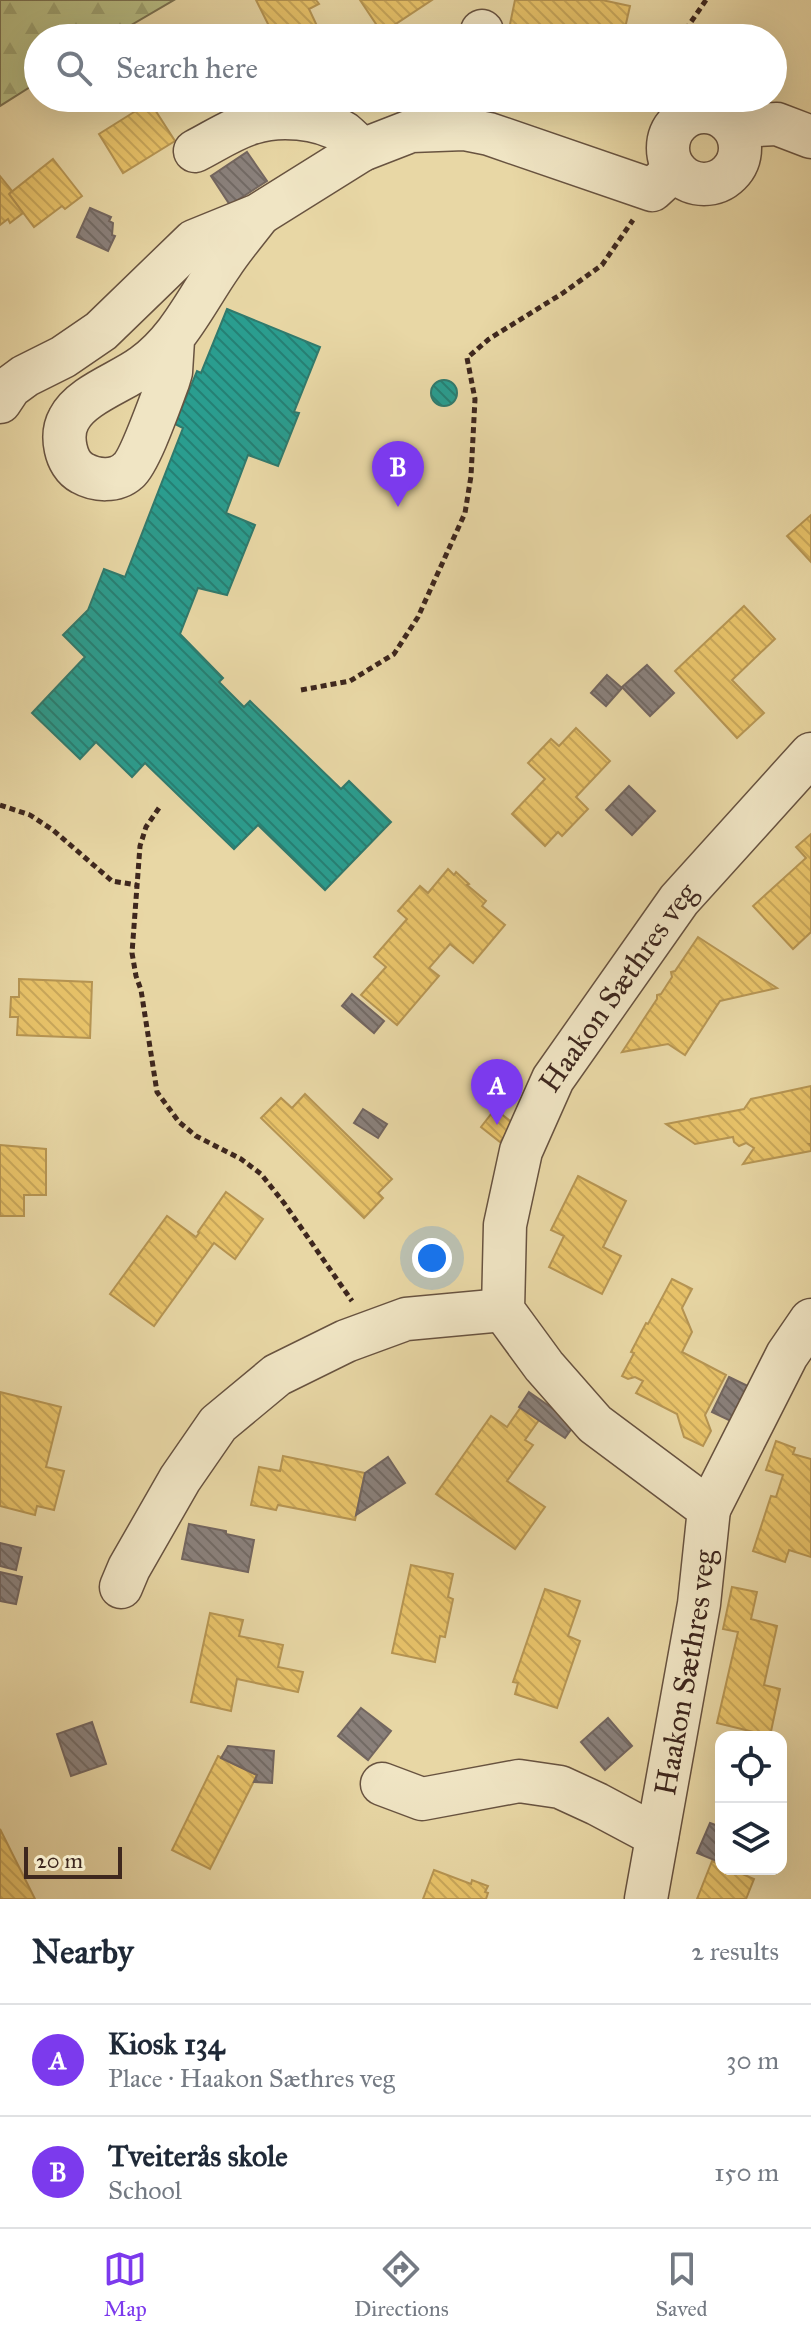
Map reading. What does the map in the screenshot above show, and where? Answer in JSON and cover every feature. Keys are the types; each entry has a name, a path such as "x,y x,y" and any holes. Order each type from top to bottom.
{"street":[{"path":"663,180 669,135 680,119 706,112 777,124 811,137"},
{"path":"3,387 63,357 101,331 194,241 258,215 362,150 467,113 503,139 663,180 709,185 726,177 738,162 741,143 706,112"},
{"path":"195,151 249,123 270,118 311,120 325,124 346,135 362,150"},
{"path":"173,340 221,265 258,215"},
{"name":"Haakon Sæthres veg","path":"709,1509 595,1424 544,1366 503,1310 505,1225 521,1151 553,1079 679,900 811,754"},
{"path":"121,1587 180,1479 218,1424 277,1375 346,1341 406,1319 503,1310"},
{"name":"Haakon Sæthres veg","path":"646,1899 699,1604 709,1509 787,1355 811,1320"},
{"name":"Haakon Sæthres veg","path":"382,1784 422,1799 519,1781 560,1787 657,1836"}],"path":[{"path":"690,24 706,0"},
{"path":"301,690 350,681 394,654 418,617 465,513 471,476 475,399 467,358 489,339 602,265 623,231 663,180"},
{"path":"0,805 30,815 53,830 112,881 137,885"},
{"path":"159,808 146,827 140,846 132,953 157,1092 179,1122 196,1136 241,1159 261,1174 374,1331"}],"green space":[{"path":"0,0 174,0 133,24 24,24 24,91 0,106"}],"building: Homes":[{"path":"256,0 316,0 319,4 309,9 316,24 268,24"},
{"path":"360,0 432,0 396,24 376,24"},
{"path":"515,0 602,0 630,6 626,24 510,24"},
{"path":"134,112 156,112 175,141 123,173 99,134"},
{"path":"53,159 82,196 65,209 62,206 34,227 9,194"},
{"path":"0,176 23,213 10,223 8,219 0,225"},
{"path":"811,515 811,562 787,536"},
{"path":"744,606 775,639 732,680 764,713 737,738 675,671"},
{"path":"576,728 610,761 576,797 588,809 562,836 558,832 545,846 512,814 545,779 528,763 551,739 559,746"},
{"path":"811,834 811,932 793,949 753,906 806,858 796,847"},
{"path":"448,869 469,884 486,901 482,906 505,925 473,963 450,944 429,968 439,976 397,1025 361,995 386,967 374,957 407,919 398,911 420,886 428,893"},
{"path":"698,937 777,988 720,1001 685,1055 668,1044 622,1052 657,995 661,994 672,977 671,972 675,971"},
{"path":"19,979 92,982 90,1038 17,1035 18,1017 10,1017 11,997 19,997"},
{"path":"811,1086 811,1151 743,1164 754,1148 746,1143 739,1146 733,1137 695,1144 666,1124 744,1109 751,1099"},
{"path":"305,1094 392,1179 378,1193 383,1198 364,1218 261,1118 281,1098 292,1108"},
{"path":"495,1109 514,1124 500,1142 481,1127"},
{"path":"0,1145 46,1149 46,1195 24,1195 24,1216 0,1216"},
{"path":"578,1176 626,1201 603,1247 621,1256 602,1294 549,1267 564,1236 551,1230"},
{"path":"226,1192 263,1219 235,1259 214,1243 154,1326 110,1294 167,1216 196,1237"},
{"path":"672,1279 692,1289 682,1308 692,1332 682,1352 726,1375 705,1415 711,1431 703,1446 684,1437 677,1414 636,1393 643,1381 622,1376 634,1353 631,1352"},
{"path":"0,1392 61,1407 46,1467 64,1471 54,1510 37,1506 35,1515 0,1506"},
{"path":"521,1407 539,1420 525,1440 533,1445 507,1481 545,1507 515,1549 436,1494 491,1416 507,1427"},
{"path":"776,1441 795,1448 793,1454 811,1459 811,1557 789,1550 785,1562 753,1551 771,1496 776,1497 783,1475 766,1470"},
{"path":"283,1456 365,1473 355,1520 278,1505 276,1510 251,1505 259,1467 280,1471"},
{"path":"411,1565 453,1574 448,1597 453,1599 445,1637 440,1636 435,1662 392,1653"},
{"path":"732,1587 757,1592 751,1619 777,1626 764,1685 780,1689 771,1731 750,1731 717,1723 738,1632 723,1629"},
{"path":"545,1589 580,1601 568,1636 580,1641 557,1708 515,1694 518,1683 513,1682"},
{"path":"210,1613 243,1620 239,1636 283,1645 278,1667 303,1672 298,1692 237,1679 231,1711 191,1702"},
{"path":"218,1756 257,1775 210,1869 172,1850"},
{"path":"0,1829 35,1899 0,1899"},
{"path":"712,1861 715,1862 715,1875 745,1875 754,1879 746,1899 697,1899"},
{"path":"434,1870 471,1884 472,1880 488,1886 486,1899 423,1899"}],"building: Schools":[{"path":"227,309 320,347 294,412 299,413 278,466 248,455 226,513 255,525 227,595 198,588 180,634 223,678 219,682 244,707 250,701 341,789 349,781 391,822 325,890 258,825 234,849 145,763 132,777 96,742 80,759 32,713 85,657 63,635 88,610 104,569 125,577 183,428 175,424 197,371 201,373"},
{"path":"444,380 453,384 457,393 453,402 444,406 435,402 431,393 435,384"}],"building: Industry":[{"path":"247,152 267,181 230,205 211,176"},
{"path":"90,208 111,217 109,221 113,223 112,235 115,236 108,251 77,237"},
{"path":"647,665 674,693 650,716 622,687"},
{"path":"607,675 622,688 606,706 591,693"},
{"path":"629,786 655,811 632,835 606,810"},
{"path":"352,994 384,1021 374,1033 342,1006"},
{"path":"363,1109 387,1124 378,1138 354,1123"},
{"path":"729,1377 754,1389 737,1424 712,1412"},
{"path":"529,1392 575,1424 565,1438 519,1407"},
{"path":"388,1457 405,1483 356,1515 365,1473"},
{"path":"189,1524 254,1540 248,1572 182,1559"},
{"path":"0,1543 21,1548 16,1570 0,1566"},
{"path":"0,1572 22,1577 16,1604 0,1601"},
{"path":"361,1708 391,1731 368,1760 338,1736"},
{"path":"608,1718 632,1746 605,1770 581,1742"},
{"path":"92,1722 106,1764 71,1776 57,1734"},
{"path":"228,1746 274,1751 272,1783 254,1782 257,1775 221,1758"},
{"path":"710,1823 715,1825 715,1860 697,1853"}],"place":[{"name":"Tveiterås skole","path":"398,507"},
{"name":"Kiosk 134","path":"497,1125"}]}
